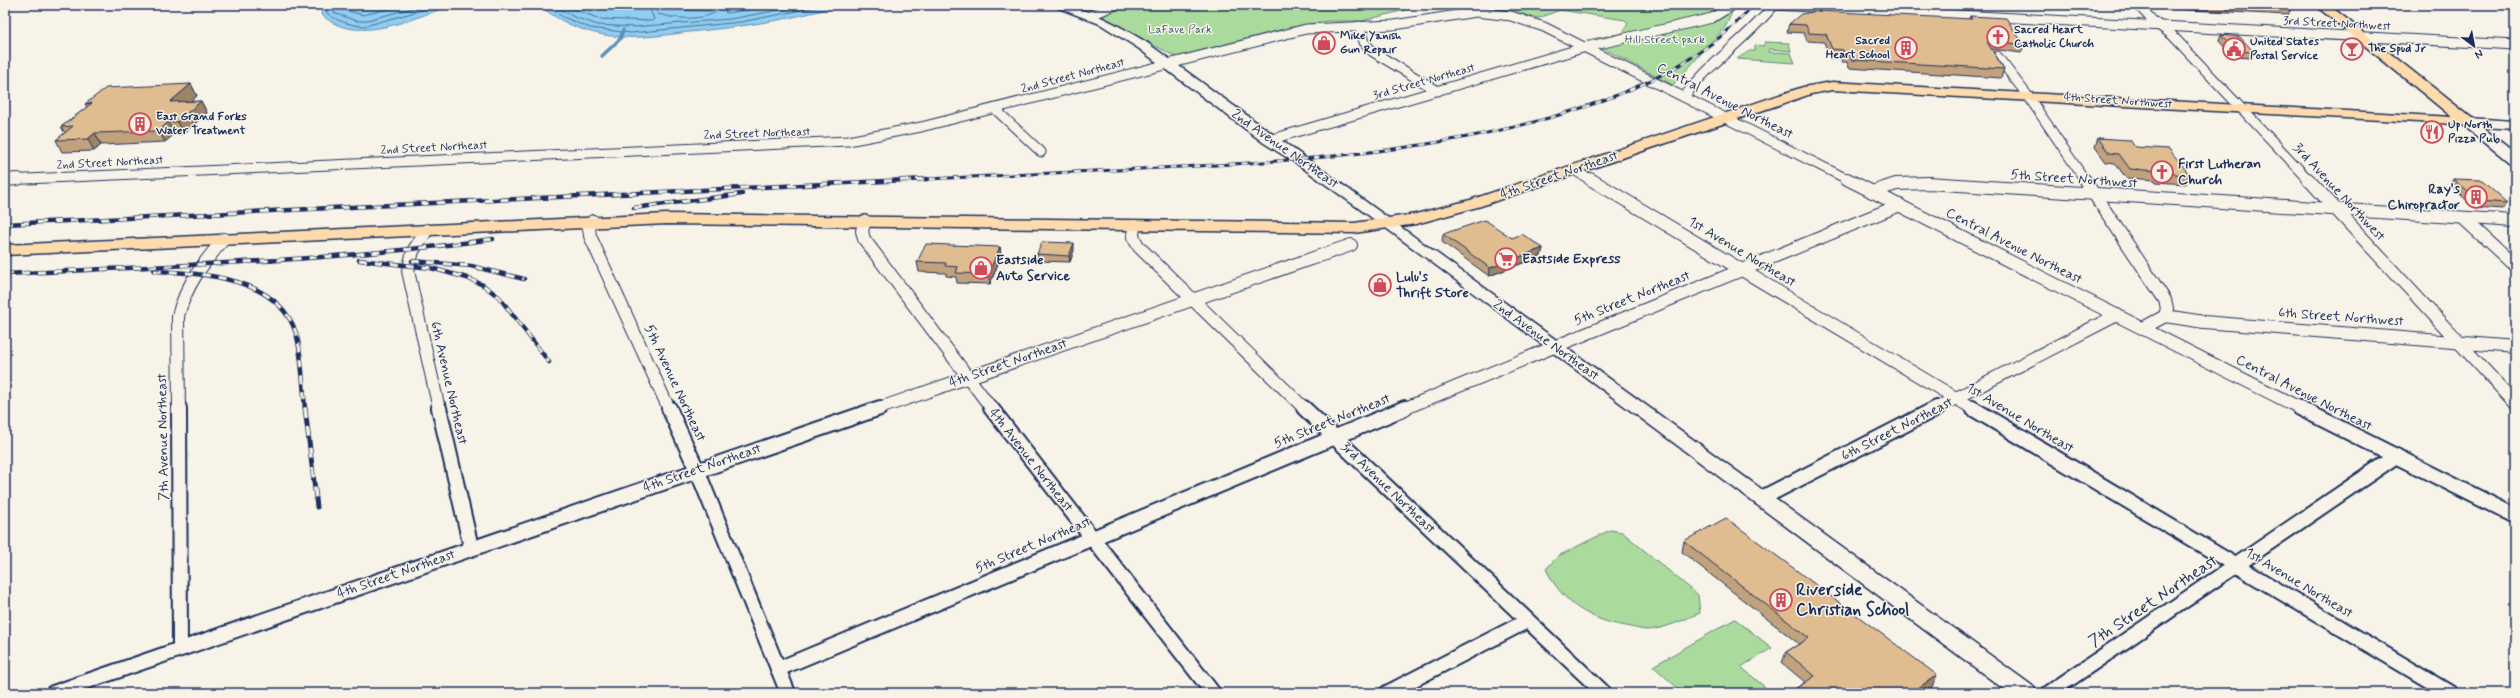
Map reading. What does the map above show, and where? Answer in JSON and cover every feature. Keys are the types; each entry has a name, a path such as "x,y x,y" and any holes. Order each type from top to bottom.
{"main road":[{"path":"2321,5 2359,37 2468,122"},
{"name":"4th Street Northwest","path":"1725,118 1808,90 1832,86 2468,122"},
{"name":"4th Street Northeast","path":"5,250 594,221 667,219 866,221 1322,230 1391,225 1480,202 1725,118"}],"street":[{"name":"2nd Avenue Northeast","path":"1057,5 1090,16 1129,36 1269,140 1301,160 1391,225 2026,693"},
{"path":"1090,16 1114,5"},
{"name":"3rd Street Northeast","path":"1269,140 1586,48 1712,18 1734,5"},
{"name":"3rd Avenue Northwest","path":"2138,5 2161,27 2172,35 2243,109 2515,403"},
{"path":"1684,97 1704,69 1753,31 1774,6"},
{"name":"3rd Street Northwest","path":"1774,6 1812,6 2161,27 2515,45"},
{"name":"2nd Street Northeast","path":"5,180 820,143 897,133 1306,29 1405,23 1467,13 1496,14"},
{"name":"Central Avenue Northeast","path":"1496,14 1532,22 1586,48 2515,516"},
{"path":"1359,26 1364,42 1373,52 1438,91"},
{"path":"1998,56 2028,96 2163,296 2167,308 2165,316 2143,328"},
{"path":"995,109 1041,152"},
{"path":"2468,122 2515,160"},
{"name":"4th Street Northwest","path":"2468,122 2515,125"},
{"name":"1st Avenue Northeast","path":"1574,170 2238,565 2450,693"},
{"name":"5th Street Northwest","path":"1872,192 1896,184 1913,183 2515,221"},
{"name":"5th Street Northeast","path":"778,669 1334,437 1900,205"},
{"path":"2463,218 2515,266"},
{"name":"5th Avenue Northeast","path":"594,221 589,228 590,236 697,470 788,693"},
{"name":"4th Avenue Northeast","path":"866,221 862,231 864,239 967,377 1213,693"},
{"name":"3rd Avenue Northeast","path":"1134,226 1133,237 1139,247 1334,437 1604,693"},
{"name":"6th Avenue Northeast","path":"427,230 413,251 408,271 471,547"},
{"name":"7th Avenue Northeast","path":"180,649 178,316 180,301 195,274 224,240"},
{"name":"4th Street Northeast","path":"53,693 471,547 1351,245"},
{"name":"6th Street Northeast","path":"1762,498 1957,399 2117,315"},
{"name":"6th Street Northwest","path":"2165,316 2204,322 2515,347"},
{"name":"7th Street Northeast","path":"2049,693 2396,456"},
{"path":"1387,693 1527,621"}],"green space":[{"name":"LaFave Park","path":"1081,5 1424,5 1362,21 1328,21 1287,28 1176,57"},
{"name":"Hill Street park","path":"1472,5 1735,5 1726,26 1673,85 1587,40 1623,33 1628,23 1625,20 1560,10 1539,18 1496,9 1478,8"},
{"path":"1765,42 1789,43 1791,51 1769,49 1769,52 1791,53 1795,63 1737,59 1749,51 1755,51 1755,45 1763,46"},
{"path":"1610,530 1622,532 1698,595 1700,613 1667,626 1645,630 1600,619 1578,608 1569,600 1560,591 1546,569 1558,556"},
{"path":"1735,619 1772,648 1741,667 1772,693 1683,693 1653,666"}],"water":[{"path":"327,5 453,5 386,27 351,29 335,24 321,14 322,8"},
{"path":"539,5 655,5 672,8 725,5 841,5 784,19 746,25 666,35 618,37 595,33 580,28 559,19"}],"building":[{"path":"2248,5 2289,5 2292,7"},
{"name":"Sacred Heart School","path":"1818,11 1972,19 1970,16 2006,18 2024,45 1989,40 1991,42 1987,42 2004,69 1852,60 1849,54 1844,54 1843,50 1832,49 1826,34 1809,33 1806,25 1789,24 1801,14"},
{"path":"2221,35 2240,37 2254,52 2235,51"},
{"name":"East Grand Forks Water Treatment","path":"191,84 170,102 201,101 177,122 168,122 159,131 95,133 88,139 56,140 73,126 61,127 92,103 85,104 106,88"},
{"path":"2098,138 2130,140 2135,147 2169,149 2190,175 2130,169 2119,154 2109,153"},
{"path":"2453,179 2481,180 2507,203 2478,201"},
{"path":"1485,220 1512,238 1522,234 1543,248 1490,268 1443,234"},
{"path":"1042,242 1074,243 1069,256 1037,254"},
{"path":"926,244 1000,247 988,274 956,273 958,267 945,266 946,263 917,262"},
{"name":"Riverside Christian School","path":"1726,518 1937,675 1911,693 1789,693 1815,676 1786,652 1809,638 1684,541"}],"waterway":[{"path":"602,56 620,39 623,30"}],"railway":[{"path":"910,180 1290,160 1377,151 1466,137 1552,117 1631,89 1699,52 1753,5"},
{"path":"910,180 927,179"},
{"path":"906,180 910,180"},
{"path":"5,224 910,180"},
{"path":"634,208 742,194"},
{"path":"5,274 310,258 432,247 493,239"},
{"path":"359,260 431,268 467,278 483,285 499,297 549,362"},
{"path":"412,261 471,266 524,279"},
{"path":"154,271 194,274 236,282 256,289 273,300 287,314 296,333 301,360 305,409"},
{"path":"305,408 317,507"}],"place":[{"name":"Sacred Heart Catholic Church","path":"1998,37"},
{"name":"Mike Yanish Gun Repair","path":"1324,43"},
{"name":"Sacred Heart School","path":"1906,48"},
{"name":"United States Postal Service","path":"2234,49"},
{"name":"The Spud Jr","path":"2352,49"},
{"name":"East Grand Forks Water Treatment","path":"140,124"},
{"name":"Up North Pizza Pub","path":"2432,132"},
{"name":"First Lutheran Church","path":"2162,172"},
{"name":"Ray's Chiropractor","path":"2476,197"},
{"name":"Eastside Express","path":"1506,259"},
{"name":"Eastside Auto Service","path":"981,268"},
{"name":"Lulu's Thrift Store","path":"1380,285"},
{"name":"Riverside Christian School","path":"1781,600"}]}
